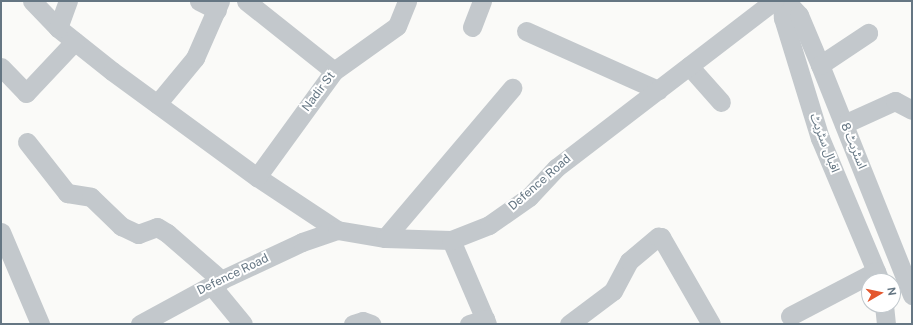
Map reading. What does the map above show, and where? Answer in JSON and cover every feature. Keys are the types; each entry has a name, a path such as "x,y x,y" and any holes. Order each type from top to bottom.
{"street":[{"path":"32,1 58,28 157,104 257,177 337,230"},
{"path":"58,28 68,1"},
{"path":"157,104 196,58 218,6 199,1"},
{"path":"246,1 334,71"},
{"name":"Nadir St","path":"257,177 334,71 397,26 407,1"},
{"path":"472,26 482,1"},
{"name":"Defence Road","path":"140,324 216,283 302,242 337,230 385,238 451,240 489,225 529,197 556,168 774,1"},
{"name":"اقبال سٹریٹ","path":"782,1 783,18 820,138 877,273"},
{"name":"اسٹریٹ 8","path":"786,1 799,15 844,124 907,266 912,295"},
{"path":"526,31 658,90"},
{"path":"820,66 868,33"},
{"path":"1,67 26,93 74,41"},
{"path":"689,66 721,102"},
{"path":"385,238 512,88"},
{"path":"844,124 895,101 912,110"},
{"path":"27,142 67,193 91,197 121,226 138,234 157,227 167,233 216,283 243,324"},
{"path":"1,232 40,324"},
{"path":"569,324 613,292 629,261 658,237 661,237 711,324"},
{"path":"451,240 480,322"},
{"path":"790,316 861,284"},
{"path":"885,313 886,324"},
{"path":"353,324 363,321 371,324"}]}
